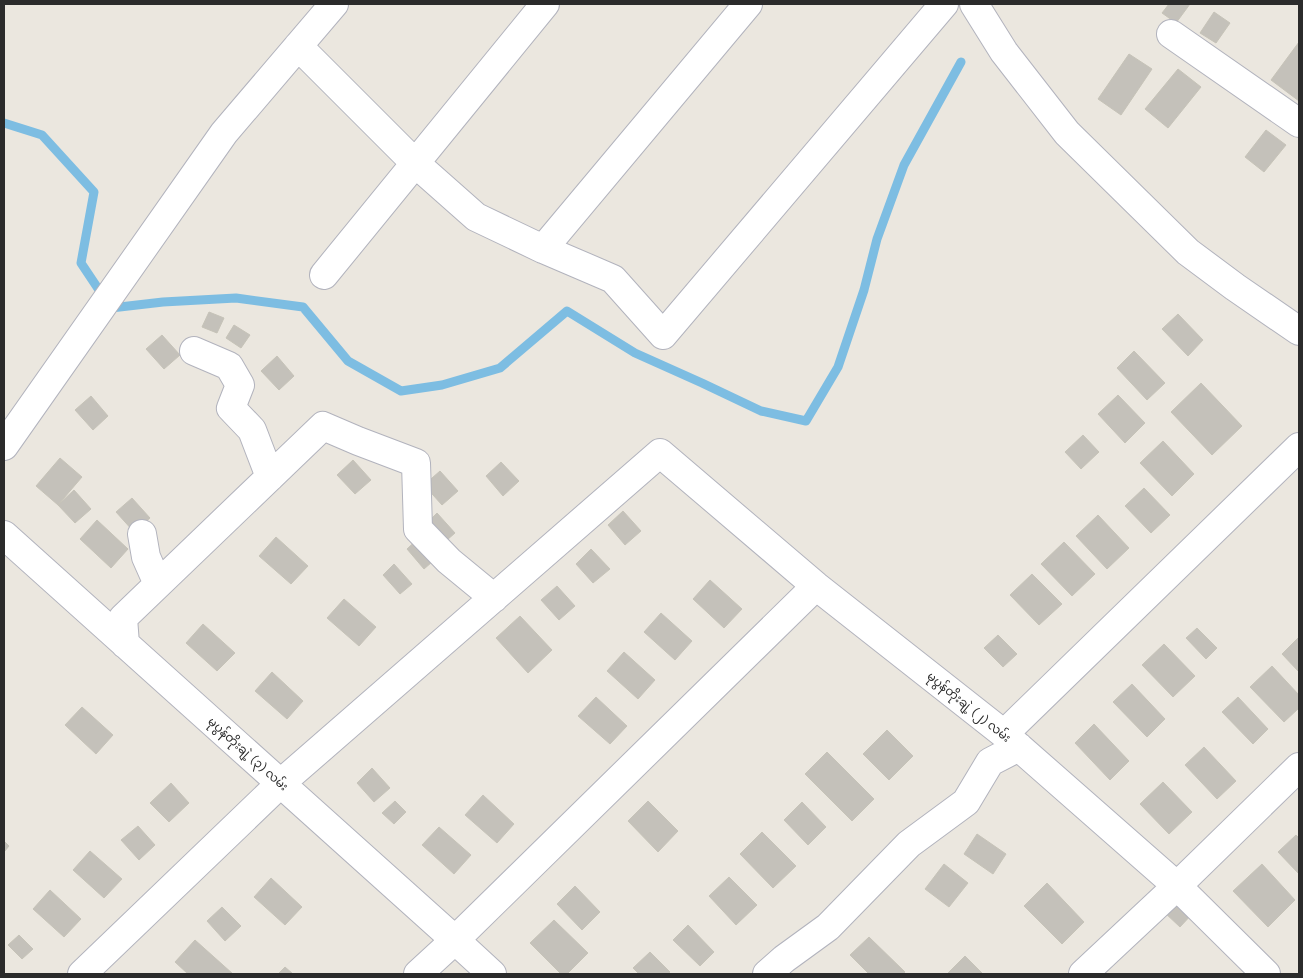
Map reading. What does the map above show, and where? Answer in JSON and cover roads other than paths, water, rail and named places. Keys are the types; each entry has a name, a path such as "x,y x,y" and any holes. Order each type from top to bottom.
{"street":[{"path":"4,446 224,133 334,4"},
{"path":"324,275 545,4"},
{"path":"543,249 748,4"},
{"path":"298,46 415,163 476,218 613,279 663,335 944,4"},
{"path":"974,4 1004,52 1067,133 1188,252 1299,332"},
{"path":"1171,34 1299,123"},
{"path":"194,351 229,366 240,385 231,408 252,430 270,477"},
{"path":"82,974 281,784 494,598 449,561 418,529 416,463 323,426 123,618 125,644"},
{"path":"767,974 784,959 828,928 908,844 966,802 990,762 1299,447"},
{"name":"မုပွန်တိုးချဲ့ (၂) လမ်း","path":"494,598 660,453 816,586 1011,741 1177,886 1266,974"},
{"path":"142,534 146,558 158,584"},
{"name":"မုပွန်တိုးချဲ့ (၃) လမ်း","path":"4,535 492,974"},
{"path":"418,974 816,586"},
{"path":"1083,974 1177,886 1299,767"}],"waterway":[{"path":"4,123 42,135 94,192 81,263 111,308 163,302 236,298 303,307 348,361 401,391 442,385 500,368 567,311 635,353 761,411 806,421 838,367 864,290 877,239 904,165 961,62"}]}
